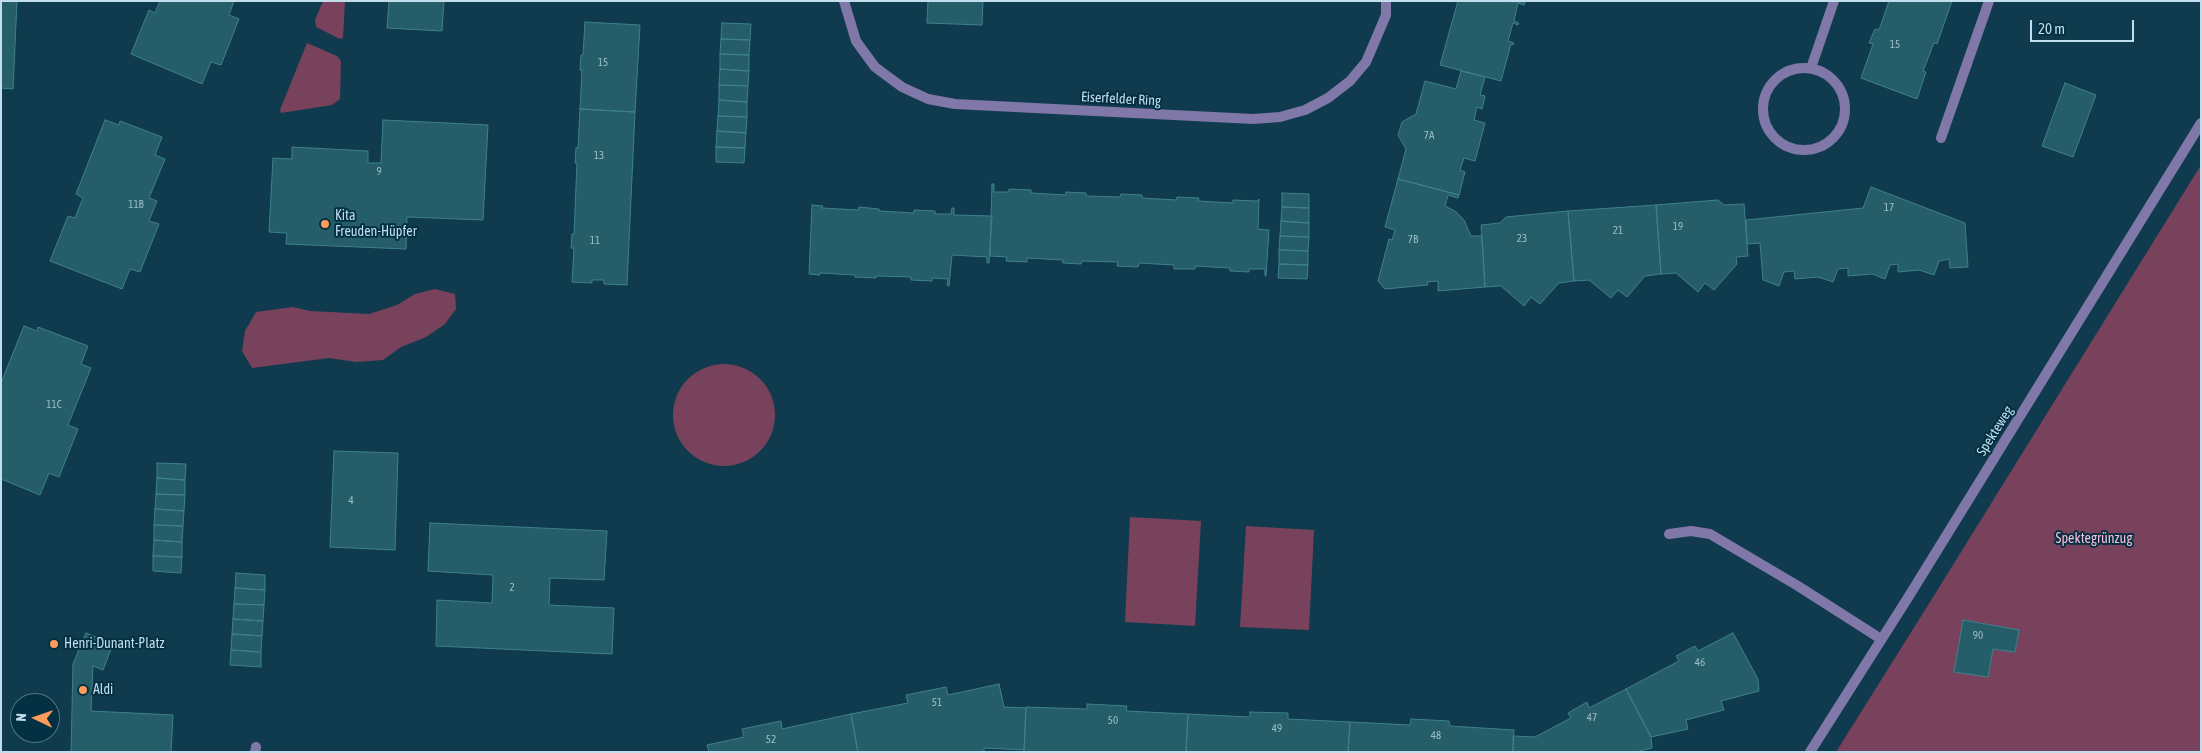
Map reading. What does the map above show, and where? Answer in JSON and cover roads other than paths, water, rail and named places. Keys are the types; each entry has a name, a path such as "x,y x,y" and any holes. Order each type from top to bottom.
{"street":[{"name":"Eiserfelder Ring","path":"844,1 856,41 875,67 902,88 928,99 955,104 1253,119 1280,117 1305,110 1328,98 1350,81 1366,62 1376,41 1386,15 1386,1"},
{"path":"1811,68 1834,1"},
{"path":"1941,138 1989,1"},
{"path":"1798,68 1811,68 1823,72 1841,90 1845,102 1845,114 1841,127 1828,141 1811,149 1798,150 1786,146 1775,138 1767,128 1763,115 1764,103 1771,85 1785,72 1798,68"},
{"name":"Spekteweg","path":"1810,752 2201,124"},
{"path":"1669,534 1691,531 1710,534 1798,586 1881,640"}],"place":[{"name":"Kita Freuden-Hüpfer","path":"325,224"},
{"name":"Henri-Dunant-Platz","path":"54,644"},
{"name":"Aldi","path":"83,690"}],"park label":[{"name":"Spektegrünzug","path":"2094,539"}]}
